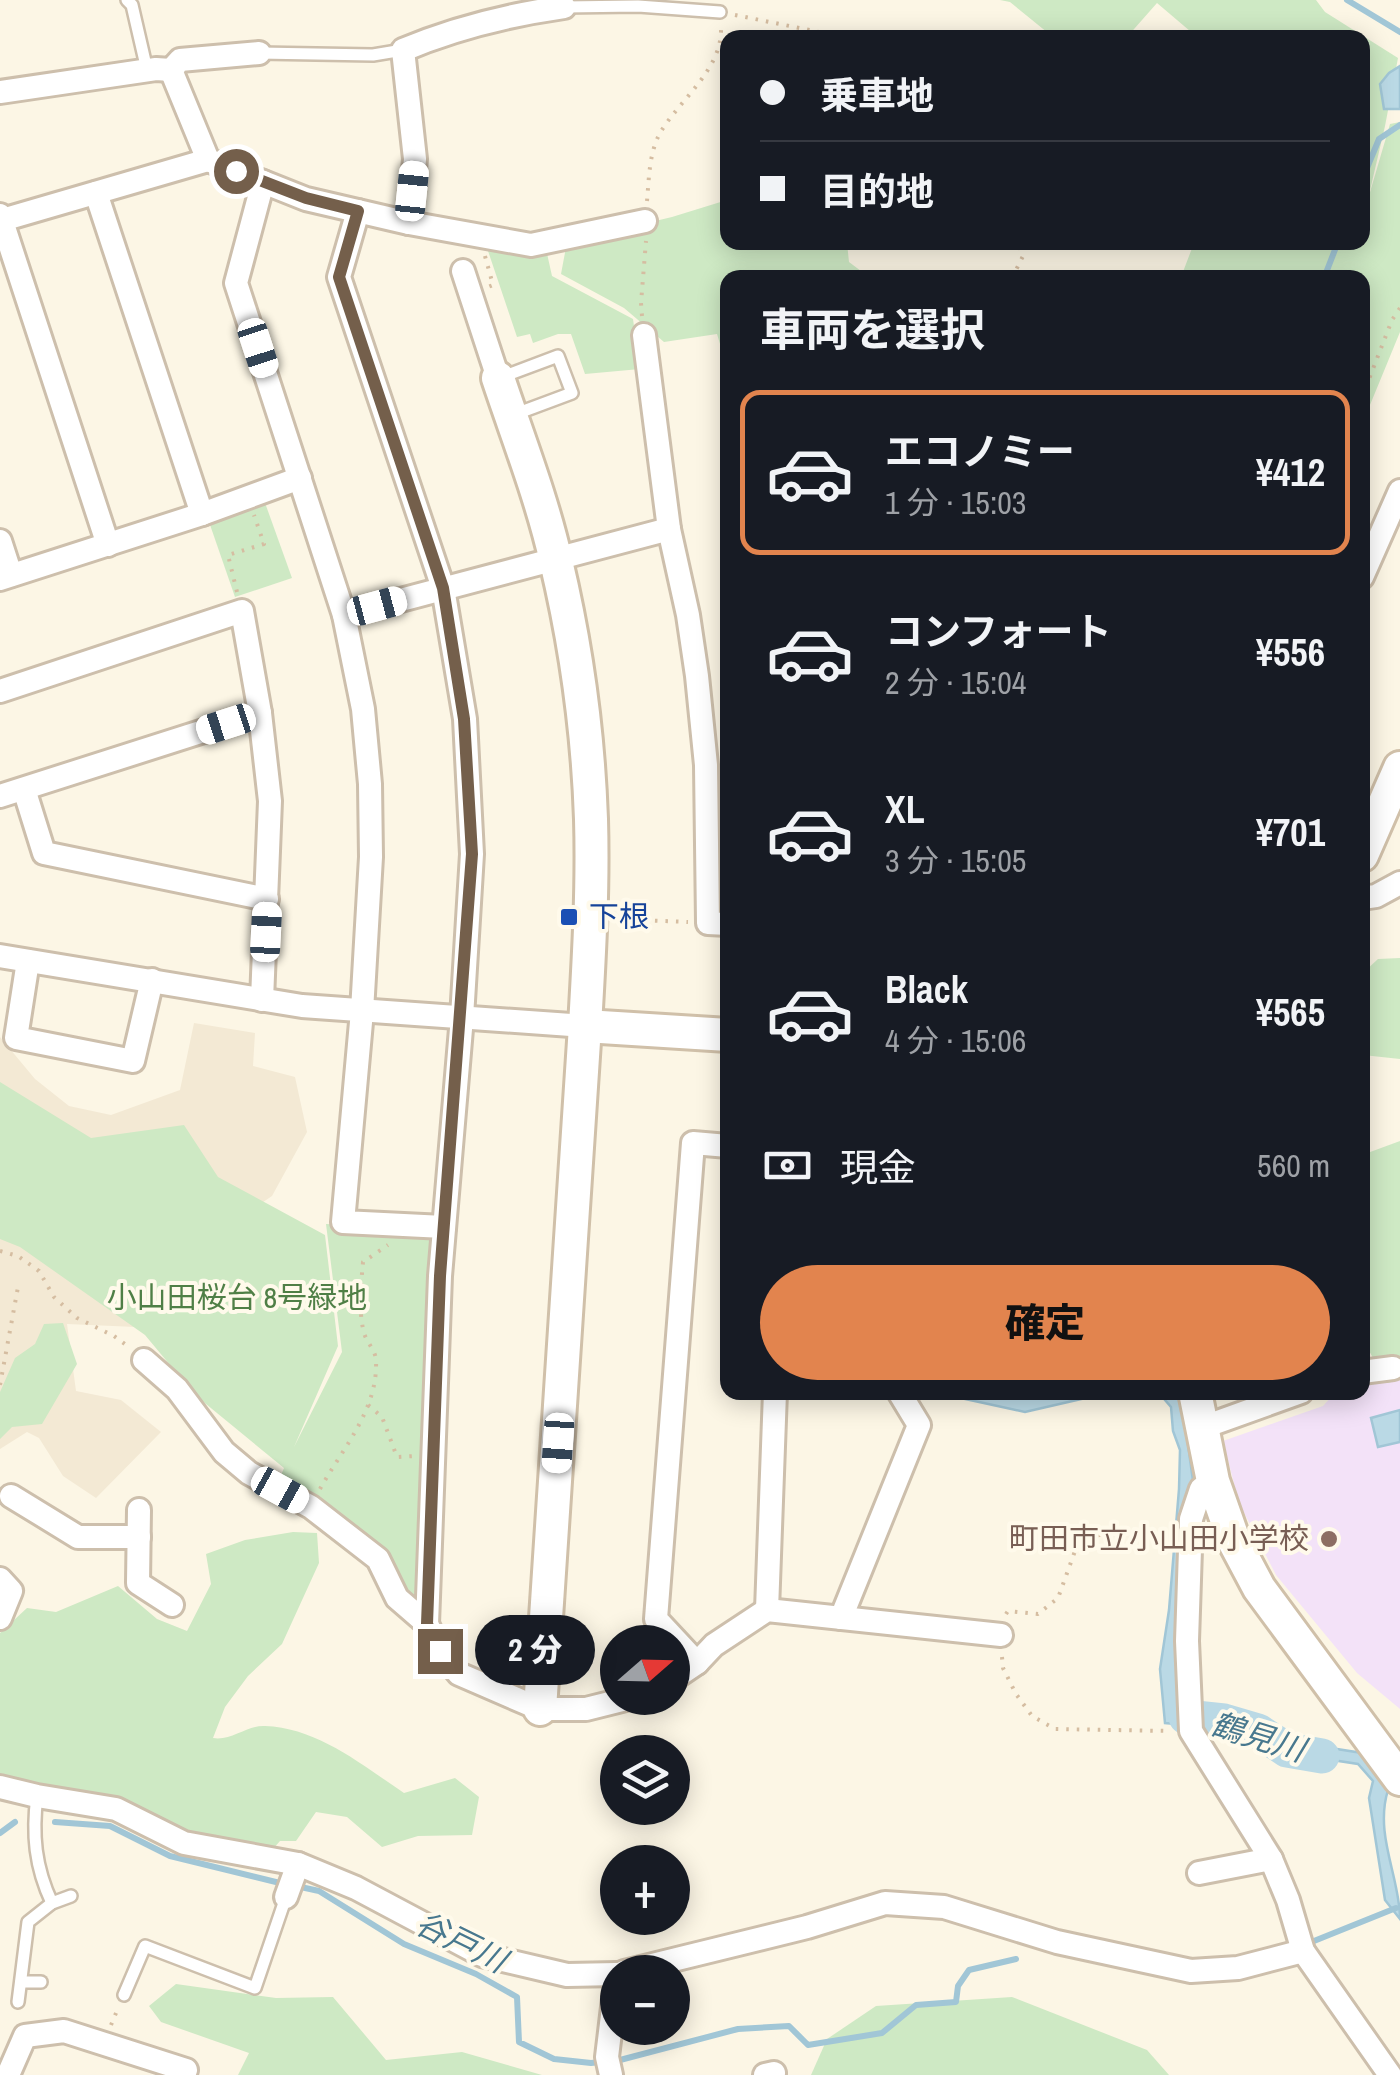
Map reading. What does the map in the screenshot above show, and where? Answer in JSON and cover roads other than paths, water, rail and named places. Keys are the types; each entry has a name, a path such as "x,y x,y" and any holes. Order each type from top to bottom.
{"street":[{"path":"408,223 415,159 403,50 486,20 564,7"},
{"path":"0,92 147,70 171,70 180,60 259,53"},
{"path":"171,70 208,160"},
{"path":"108,546 1,218 208,160 306,198 408,223 530,245 645,221"},
{"path":"263,182 236,282 344,615 363,709 370,784 371,856 362,1011 343,1222 444,1227"},
{"path":"96,193 202,514"},
{"path":"358,211 339,277 443,588 464,719 472,854 444,1227 427,1624"},
{"path":"462,271 556,558 577,668 591,817 586,1026 540,1709"},
{"path":"644,335 669,529 688,615 706,765 717,818 718,923"},
{"path":"0,541 6,577 108,546 300,478"},
{"path":"1370,566 1391,536 1400,490"},
{"path":"344,615 669,529"},
{"path":"0,692 242,611 270,801 262,1000"},
{"path":"0,796 260,713"},
{"path":"1370,837 1400,768"},
{"path":"24,789 44,853 267,899"},
{"path":"1370,897 1400,883"},
{"path":"0,956 302,1006 720,1034"},
{"path":"28,961 16,1038 133,1062 152,980"},
{"path":"697,1663 656,1619 694,1143 720,1145"},
{"path":"144,1360 177,1389 224,1452 249,1473 311,1507 378,1558 397,1598 427,1624 440,1651 459,1674 540,1709 600,1706"},
{"path":"1370,1371 1394,1368"},
{"path":"766,1610 775,1400"},
{"path":"842,1618 919,1425 904,1400"},
{"path":"1196,1400 1213,1481 1234,1541 1259,1588 1400,1778"},
{"path":"1201,1428 1280,1400"},
{"path":"1213,1481 1201,1489 1191,1520 1187,1641 1190,1721 1271,1860 1303,1951 1390,2075"},
{"path":"10,1497 78,1537 139,1537"},
{"path":"139,1510 138,1583 172,1605"},
{"path":"0,1579 10,1592 0,1618"},
{"path":"690,1668 714,1645 766,1610 1000,1635"},
{"path":"0,1786 116,1809 184,1844 296,1869 356,1888 482,1955 567,1976 600,1975"},
{"path":"1199,1873 1271,1860"},
{"path":"286,1897 296,1869"},
{"path":"690,1956 885,1903 944,1907 1057,1942 1191,1971 1238,1968 1303,1951"},
{"path":"8,2075 25,2036 64,2031 186,2070 184,2075"}],"lane":[{"path":"128,0 147,70"},
{"path":"564,7 638,6 720,12"},
{"path":"259,53 373,55 403,50"},
{"path":"498,378 558,356 572,393 511,416"},
{"path":"38,1796 34,1822 36,1856 52,1903"},
{"path":"18,2002 28,1922 52,1903 71,1896"},
{"path":"124,1995 145,1946 255,1988 286,1897"},
{"path":"21,1982 41,1982"}],"water":[{"path":"1400,66 1400,109 1384,109 1380,84"},
{"path":"970,1400 1077,1400 1025,1412"},
{"path":"1165,1400 1182,1400 1193,1481 1181,1526 1199,1716 1228,1713 1251,1719 1286,1741 1362,1753 1388,1790 1384,1823 1400,1919 1385,1900 1369,1798 1373,1781 1358,1764 1287,1753 1270,1738 1244,1725 1165,1723 1160,1669 1169,1610 1180,1450 1171,1407"},
{"path":"1400,1410 1400,1442 1378,1447 1371,1418"}],"waterway":[{"path":"1347,0 1400,32"},
{"path":"1370,161 1379,139 1400,125"},
{"path":"1327,270 1335,250"},
{"name":"鶴見川","path":"1186,1717 1224,1721 1258,1731 1287,1750 1322,1756"},
{"name":"谷戸川","path":"0,1833 15,1822"},
{"name":"谷戸川","path":"55,1822 110,1826 170,1856 284,1884"},
{"name":"谷戸川","path":"296,1886 319,1891 404,1944 476,1974 517,1997 519,2042 554,2059 591,2063 620,2060 738,2029 789,2026 808,2045 882,2033 916,2005 956,2002 958,1986 969,1970 1016,1959"},
{"name":"谷戸川","path":"1309,1943 1396,1908"}],"place":[{"name":"下根","path":"569,917"},
{"name":"町田市立小山田小学校","path":"1329,1539"}],"park label":[{"name":"小山田桜台 8号緑地","path":"237,1298"}]}
